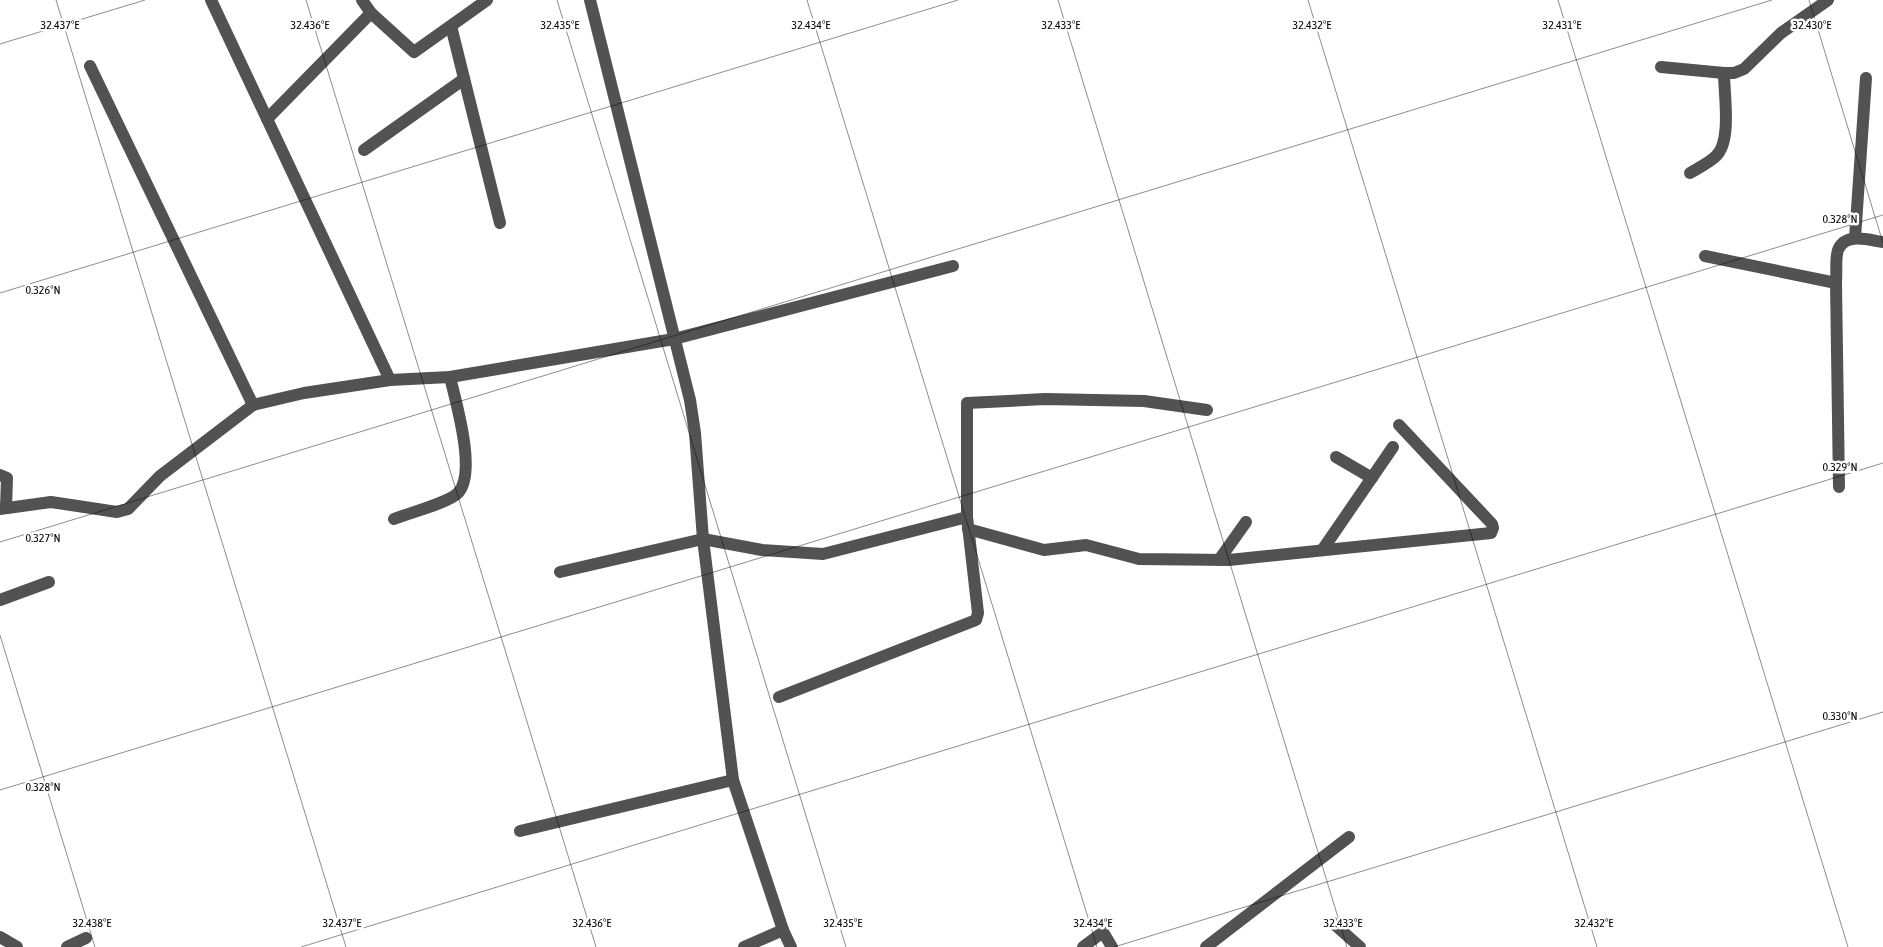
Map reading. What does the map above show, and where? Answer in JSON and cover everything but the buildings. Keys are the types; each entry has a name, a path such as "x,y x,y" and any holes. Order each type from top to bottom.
{"street":[{"path":"211,0 390,380"},
{"path":"362,0 371,13 414,52 487,0"},
{"path":"590,0 690,400 695,433 703,539 733,780 783,930 791,947"},
{"path":"1661,67 1724,73 1744,70 1781,34 1828,0"},
{"path":"267,119 371,13"},
{"path":"451,26 500,223"},
{"path":"90,66 253,405"},
{"path":"1690,174 1715,157 1723,148 1726,137 1724,73"},
{"path":"1855,238 1866,78"},
{"path":"364,150 464,79"},
{"path":"1839,487 1836,283 1838,250 1844,242 1855,238 1883,242"},
{"path":"1705,256 1836,283"},
{"path":"0,475 7,478 3,509 51,502 117,512 128,509 160,476 253,405 304,393 390,380 450,377 674,339 952,266"},
{"path":"394,519 450,498 459,492 465,480 465,441 450,377"},
{"path":"778,698 976,620 978,613 968,523 967,403 1045,399 1144,401 1207,410"},
{"path":"560,572 703,539 762,550 823,554 968,523 1044,550 1086,545 1139,559 1219,560 1491,533 1492,524 1399,425"},
{"path":"1323,549 1393,447"},
{"path":"1336,457 1372,478"},
{"path":"1219,560 1246,522"},
{"path":"0,600 49,582"},
{"path":"520,831 733,780"},
{"path":"1206,947 1349,837"},
{"path":"1333,923 1360,947"},
{"path":"744,947 783,930"},
{"path":"1083,947 1103,932 1112,947"},
{"path":"0,937 16,947"},
{"path":"67,947 86,938"}]}
